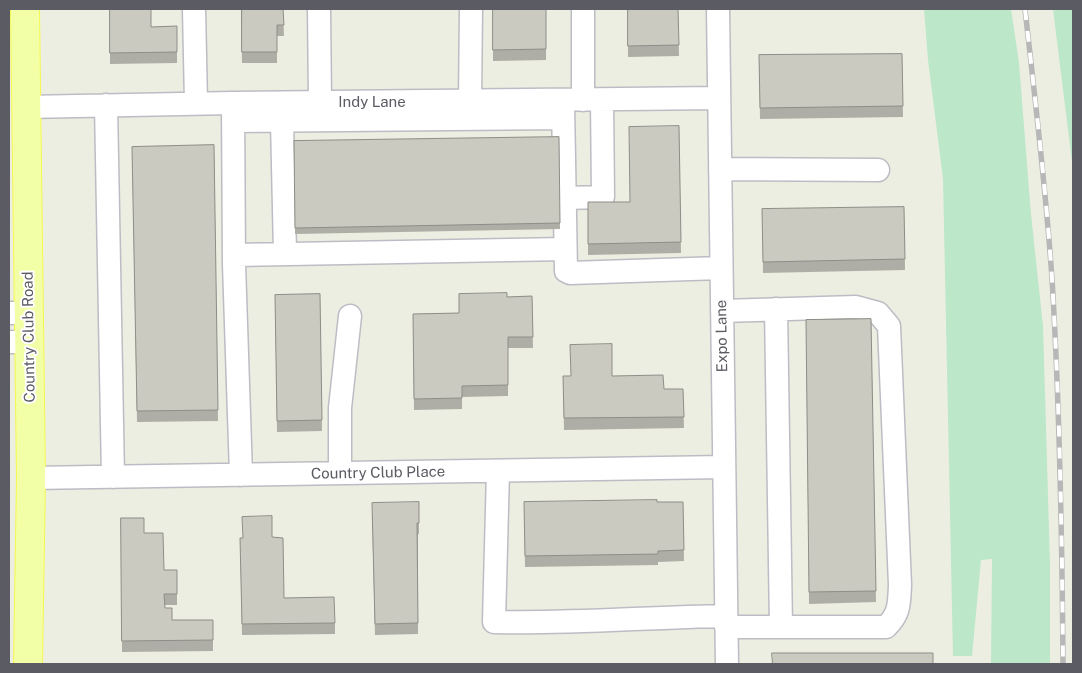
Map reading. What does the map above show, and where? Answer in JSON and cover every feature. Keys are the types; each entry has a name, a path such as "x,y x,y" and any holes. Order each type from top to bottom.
{"main road":[{"name":"Country Club Road","path":"19,24 26,107 18,313 31,478 28,664"}],"street":[{"path":"194,9 196,104"},
{"path":"319,9 320,102"},
{"path":"470,101 471,9"},
{"path":"583,9 578,104 565,198 566,271 570,273 721,268"},
{"name":"Expo Lane","path":"718,9 727,664"},
{"name":"Indy Lane","path":"26,107 196,104 233,112 320,102 470,101 578,104 719,98"},
{"path":"241,475 234,255 233,112 282,121 578,104"},
{"path":"565,198 603,197 578,104"},
{"path":"106,105 113,477"},
{"path":"282,121 285,253"},
{"path":"720,169 878,170"},
{"path":"234,255 565,250"},
{"path":"498,471 494,622 546,623 663,617 781,627 886,627 899,609 900,584 889,326 878,313 856,307 722,311"},
{"path":"776,309 781,627"},
{"path":"340,474 340,408 350,316"},
{"name":"Country Club Place","path":"31,478 724,467"}],"green space":[{"path":"924,9 1011,9 1019,63 1031,214 1043,326 1050,564 1050,664 991,664 992,559 981,560 972,656 953,656 943,179 928,60"},
{"path":"1053,9 1073,9 1073,170"}],"building":[{"path":"110,9 151,9 151,27 177,26 177,52 110,53"},
{"path":"242,9 283,9 284,25 277,25 277,52 242,52"},
{"path":"493,9 546,9 546,49 493,50"},
{"path":"628,9 678,9 679,45 628,46"},
{"path":"902,54 903,106 760,108 759,55"},
{"path":"679,126 681,242 588,244 588,202 630,202 629,127"},
{"path":"559,137 560,223 295,228 294,141"},
{"path":"214,145 218,410 137,411 132,147"},
{"path":"904,207 905,259 763,262 762,209"},
{"path":"507,293 507,297 532,296 533,337 508,337 508,385 462,386 462,398 414,399 413,314 459,313 459,294"},
{"path":"320,294 322,420 277,421 275,295"},
{"path":"871,319 876,591 809,592 806,320"},
{"path":"612,344 612,376 663,375 664,389 683,389 684,417 564,418 563,376 571,376 570,345"},
{"path":"657,500 657,502 683,502 684,550 658,551 658,554 525,556 524,502"},
{"path":"419,502 419,523 417,523 418,623 375,624 372,503"},
{"path":"272,516 272,537 283,538 284,598 334,597 335,623 242,624 240,538 243,538 242,517"},
{"path":"121,518 144,518 144,533 163,533 164,570 177,570 177,594 164,594 165,608 172,608 172,620 213,620 213,640 122,641"},
{"path":"772,653 933,653 933,664 773,664"}],"railway":[{"path":"1025,9 1052,279 1060,472 1063,664"}]}
